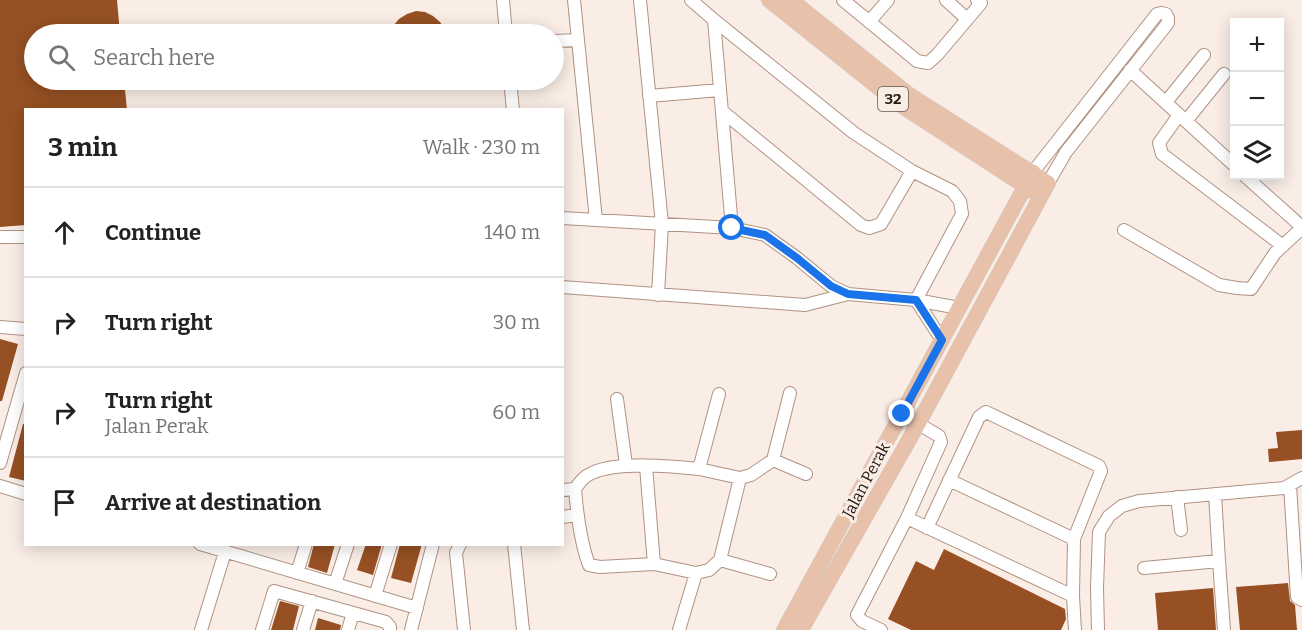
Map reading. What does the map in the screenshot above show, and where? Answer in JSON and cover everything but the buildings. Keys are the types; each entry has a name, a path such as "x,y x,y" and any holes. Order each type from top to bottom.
{"main road":[{"name":"32","path":"769,0 899,104 1041,197"},
{"name":"32","path":"791,0 908,94 1048,183"},
{"name":"Jalan Perak","path":"784,630 1033,172"},
{"name":"Jalan Perak","path":"801,630 918,424 1048,183"},
{"path":"939,345 952,339 964,339"}],"street":[{"path":"503,0 505,24"},
{"path":"574,0 596,220"},
{"path":"640,0 662,224 658,295"},
{"path":"692,0 854,133 912,171 952,191 960,201 962,214 916,300"},
{"path":"843,0 917,62 927,63 937,55 980,1"},
{"path":"869,22 888,0"},
{"path":"946,0 967,19"},
{"path":"1033,172 1157,14 1166,14 1168,23 1066,152 1048,183"},
{"path":"714,20 732,228"},
{"path":"564,41 578,40"},
{"path":"1166,102 1204,55"},
{"path":"1130,70 1230,161"},
{"path":"1224,74 1159,143 1162,154 1283,246"},
{"path":"511,90 513,108"},
{"path":"649,96 720,90"},
{"path":"722,111 861,225 869,228 881,224 912,171"},
{"path":"1124,230 1219,285 1251,289 1275,253 1302,228 1249,180"},
{"path":"564,219 732,228 765,235 831,286 848,294"},
{"path":"0,237 24,237"},
{"path":"564,287 804,305 848,294 916,300 959,308"},
{"path":"916,300 939,345"},
{"path":"0,327 24,329"},
{"path":"0,463 24,380"},
{"path":"740,478 720,560 709,570 696,573 654,564 600,567 589,565 578,515 569,490 592,472 626,465 673,466 740,478 751,475 773,460 790,393"},
{"path":"699,469 719,394"},
{"path":"617,399 626,465"},
{"path":"927,528 979,417 986,412 1099,466 1101,471 1074,539 1075,630"},
{"path":"881,630 862,621 857,615 907,518 941,442 939,436 902,414"},
{"path":"773,460 806,474"},
{"path":"646,466 654,564"},
{"path":"1098,630 1099,532 1109,516 1122,506 1139,501 1284,488 1302,478"},
{"path":"949,480 1074,539"},
{"path":"1290,485 1297,597 1302,600"},
{"path":"0,486 24,493"},
{"path":"1215,494 1224,630"},
{"path":"1177,497 1181,530"},
{"path":"564,517 578,515"},
{"path":"907,518 1073,596"},
{"path":"206,546 225,552 243,551 297,573 417,608"},
{"path":"297,573 305,546"},
{"path":"335,584 347,546"},
{"path":"375,596 390,546"},
{"path":"411,630 432,546"},
{"path":"458,546 456,553 464,630"},
{"path":"514,546 523,630"},
{"path":"201,630 225,552"},
{"path":"720,560 770,574"},
{"path":"1144,568 1219,561"},
{"path":"679,630 696,573"},
{"path":"262,630 274,591 386,622 390,629"},
{"path":"303,630 312,601"},
{"path":"348,630 353,613"}],"route":[{"path":"732,228 765,235 831,286 848,294 916,300 942,340 902,414"}]}
